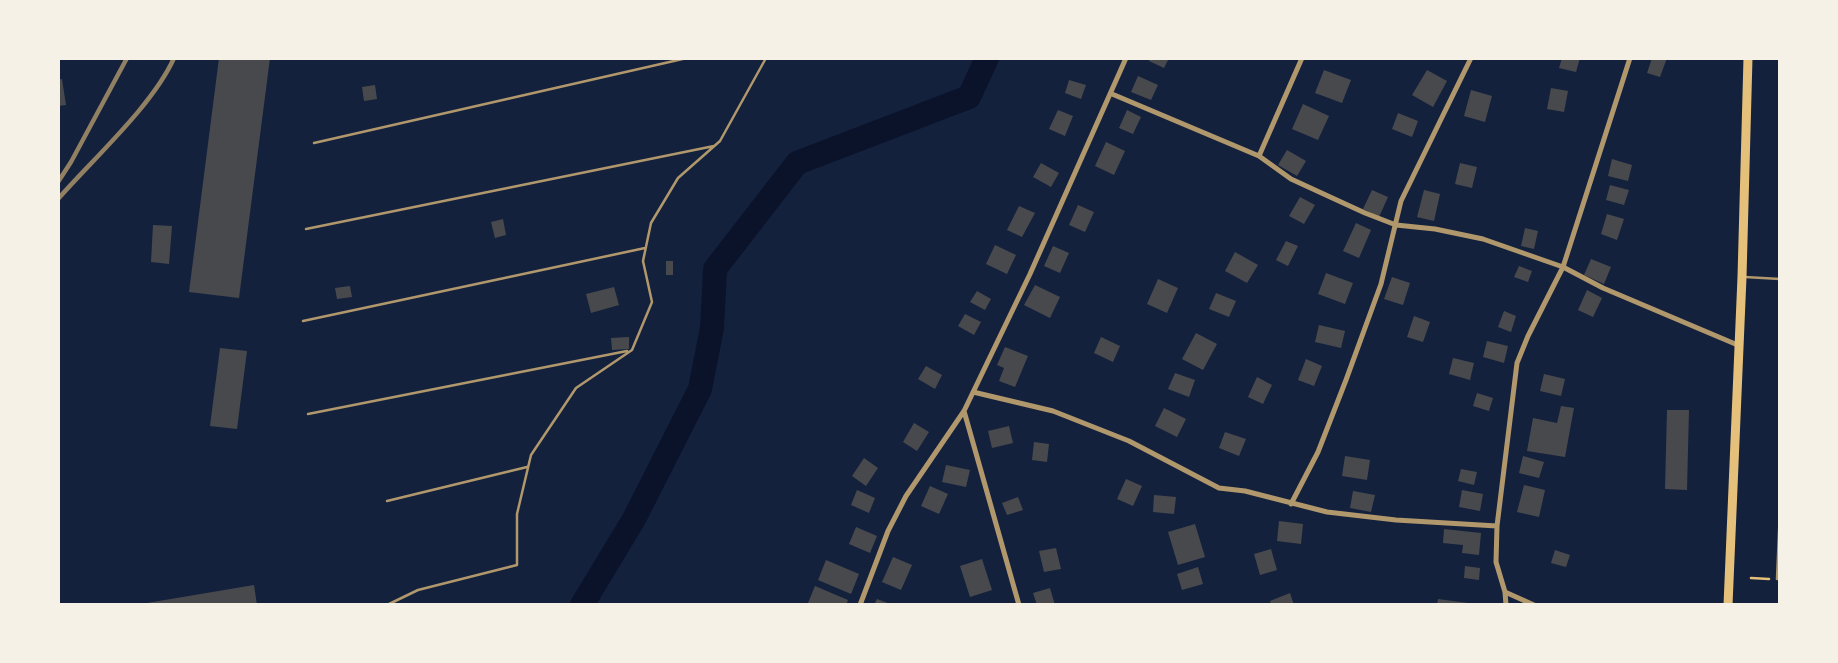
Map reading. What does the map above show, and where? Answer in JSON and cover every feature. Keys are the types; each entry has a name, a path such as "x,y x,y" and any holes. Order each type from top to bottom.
{"main road":[{"path":"1728,605 1740,346 1748,58"}],"street":[{"path":"860,605 888,531 906,496 964,411 1030,274 1126,58"},
{"path":"1259,156 1302,58"},
{"path":"1291,504 1318,452 1381,284 1401,201 1471,58"},
{"path":"1506,605 1496,562 1497,526 1517,363 1563,267 1630,58"},
{"path":"1112,94 1259,156 1291,180 1330,199 1396,225 1435,229 1483,239 1563,267 1603,288 1740,346"},
{"path":"973,392 1053,411 1129,441 1219,488 1245,491 1327,512 1396,520 1497,526"},
{"path":"964,411 1019,605"},
{"path":"1505,592 1534,605"}],"lane":[{"path":"314,143 687,58"},
{"path":"387,605 418,590 517,565 517,514 531,455 576,388 632,350 652,302 643,261 651,223 678,178 720,141 766,58"},
{"path":"306,229 715,146"},
{"path":"303,321 646,248"},
{"path":"1742,277 1780,279"},
{"path":"308,414 632,350"},
{"path":"387,501 528,467"},
{"path":"1777,579 1780,509"}],"path":[{"path":"1751,578 1777,579"}],"building":[{"path":"219,58 270,58 239,298 189,292"},
{"path":"1150,58 1169,58 1164,68 1149,61"},
{"path":"1562,58 1580,58 1576,72 1559,68"},
{"path":"1652,58 1667,58 1660,77 1647,73"},
{"path":"1324,70 1351,80 1342,103 1315,93"},
{"path":"1427,70 1447,81 1433,107 1412,95"},
{"path":"1138,76 1158,85 1151,100 1131,92"},
{"path":"62,79 66,105 58,106 58,80"},
{"path":"1069,80 1086,85 1081,99 1065,93"},
{"path":"375,85 377,99 364,101 362,87"},
{"path":"1551,88 1568,91 1564,112 1547,109"},
{"path":"1471,90 1492,96 1485,122 1464,116"},
{"path":"1303,104 1329,116 1318,140 1292,129"},
{"path":"1058,110 1073,116 1065,136 1049,129"},
{"path":"1127,110 1141,117 1133,134 1119,128"},
{"path":"1398,113 1418,121 1412,137 1392,129"},
{"path":"1106,142 1125,151 1114,175 1095,166"},
{"path":"1287,150 1306,161 1297,176 1278,165"},
{"path":"1612,159 1632,165 1628,181 1608,176"},
{"path":"1041,163 1059,173 1051,187 1033,177"},
{"path":"1460,163 1477,167 1472,188 1455,184"},
{"path":"1610,185 1629,190 1624,205 1606,200"},
{"path":"1372,190 1388,197 1379,217 1363,209"},
{"path":"1424,190 1440,194 1434,221 1417,217"},
{"path":"1300,197 1315,205 1304,224 1289,216"},
{"path":"1078,205 1094,212 1085,232 1069,225"},
{"path":"1019,206 1035,213 1022,237 1007,230"},
{"path":"1607,214 1624,219 1617,240 1601,234"},
{"path":"503,219 506,235 495,238 491,222"},
{"path":"1356,223 1371,230 1359,258 1343,251"},
{"path":"153,225 172,226 169,264 151,262"},
{"path":"1525,228 1538,231 1534,249 1521,246"},
{"path":"1286,241 1298,246 1288,266 1276,260"},
{"path":"995,245 1016,255 1007,274 986,264"},
{"path":"1053,246 1069,253 1060,273 1044,266"},
{"path":"1235,252 1258,265 1247,283 1225,271"},
{"path":"1591,259 1611,267 1604,284 1584,275"},
{"path":"666,261 673,261 673,275 666,275"},
{"path":"1519,266 1532,271 1528,282 1514,277"},
{"path":"1326,273 1353,283 1345,304 1318,294"},
{"path":"1392,277 1410,283 1403,305 1384,299"},
{"path":"1158,279 1178,288 1167,313 1147,304"},
{"path":"1035,285 1060,297 1050,318 1024,305"},
{"path":"350,286 352,297 337,299 335,288"},
{"path":"614,287 619,305 591,313 586,294"},
{"path":"1587,290 1602,298 1593,317 1578,310"},
{"path":"977,291 991,299 985,310 970,302"},
{"path":"1216,293 1236,301 1229,317 1209,309"},
{"path":"1504,311 1516,316 1511,332 1498,327"},
{"path":"965,314 981,322 974,335 958,326"},
{"path":"1414,316 1430,322 1423,342 1407,337"},
{"path":"1319,325 1345,331 1341,348 1315,342"},
{"path":"1196,333 1217,344 1203,370 1182,359"},
{"path":"629,337 629,349 612,350 611,338"},
{"path":"1101,337 1120,346 1113,362 1094,353"},
{"path":"1487,341 1508,346 1504,363 1483,357"},
{"path":"1005,347 1028,356 1015,387 999,381 1004,368 997,365"},
{"path":"220,348 247,351 237,429 210,426"},
{"path":"1453,358 1474,363 1470,380 1449,374"},
{"path":"1306,359 1322,366 1314,386 1298,380"},
{"path":"926,366 942,375 935,389 918,379"},
{"path":"1175,373 1195,380 1189,397 1168,389"},
{"path":"1544,374 1565,379 1561,396 1540,391"},
{"path":"1257,377 1272,385 1263,404 1248,397"},
{"path":"1477,393 1493,398 1489,411 1473,406"},
{"path":"1561,406 1574,408 1565,457 1527,451 1533,418 1557,423"},
{"path":"1164,408 1186,419 1177,437 1155,426"},
{"path":"1667,410 1689,410 1687,490 1665,489"},
{"path":"914,423 929,432 917,451 903,442"},
{"path":"1009,426 1013,443 992,448 988,431"},
{"path":"1225,432 1246,439 1239,456 1219,448"},
{"path":"1034,442 1049,444 1047,462 1032,460"},
{"path":"1345,456 1370,460 1367,480 1342,476"},
{"path":"1523,456 1544,462 1539,478 1519,473"},
{"path":"864,458 878,468 866,486 852,476"},
{"path":"946,465 970,470 966,487 942,482"},
{"path":"1461,469 1477,472 1474,485 1458,481"},
{"path":"1126,479 1142,486 1133,506 1117,499"},
{"path":"1524,485 1545,490 1539,517 1517,512"},
{"path":"930,486 948,494 939,514 921,506"},
{"path":"857,490 875,498 869,513 851,505"},
{"path":"1462,490 1483,494 1480,511 1459,507"},
{"path":"1353,491 1375,495 1371,512 1350,508"},
{"path":"1154,495 1176,497 1174,514 1153,512"},
{"path":"1018,497 1023,510 1007,515 1002,503"},
{"path":"1279,521 1303,524 1301,544 1277,541"},
{"path":"1195,524 1205,557 1178,565 1168,532"},
{"path":"856,527 877,536 870,553 849,544"},
{"path":"1444,529 1481,533 1479,555 1462,553 1463,545 1443,543"},
{"path":"1056,548 1061,569 1044,572 1039,551"},
{"path":"1271,549 1277,570 1260,575 1254,554"},
{"path":"1555,550 1570,555 1566,567 1551,563"},
{"path":"893,557 912,565 901,590 882,582"},
{"path":"982,559 992,590 970,597 960,566"},
{"path":"826,560 859,574 851,594 818,580"},
{"path":"1465,566 1480,568 1479,580 1464,578"},
{"path":"1198,567 1203,584 1182,590 1177,574"},
{"path":"254,585 257,605 141,605 141,604"},
{"path":"815,586 848,600 846,605 808,603"},
{"path":"1050,588 1055,605 1037,605 1033,593"},
{"path":"1290,593 1294,605 1271,605 1270,601"},
{"path":"877,599 893,605 874,605"},
{"path":"1438,599 1476,604 1476,605 1437,605"}],"waterway":[{"path":"582,605 634,519 700,389 712,328 715,269 797,163 969,97 987,58"}],"railway":[{"path":"58,182 127,58"},
{"path":"58,199 137,113 174,58"}]}
